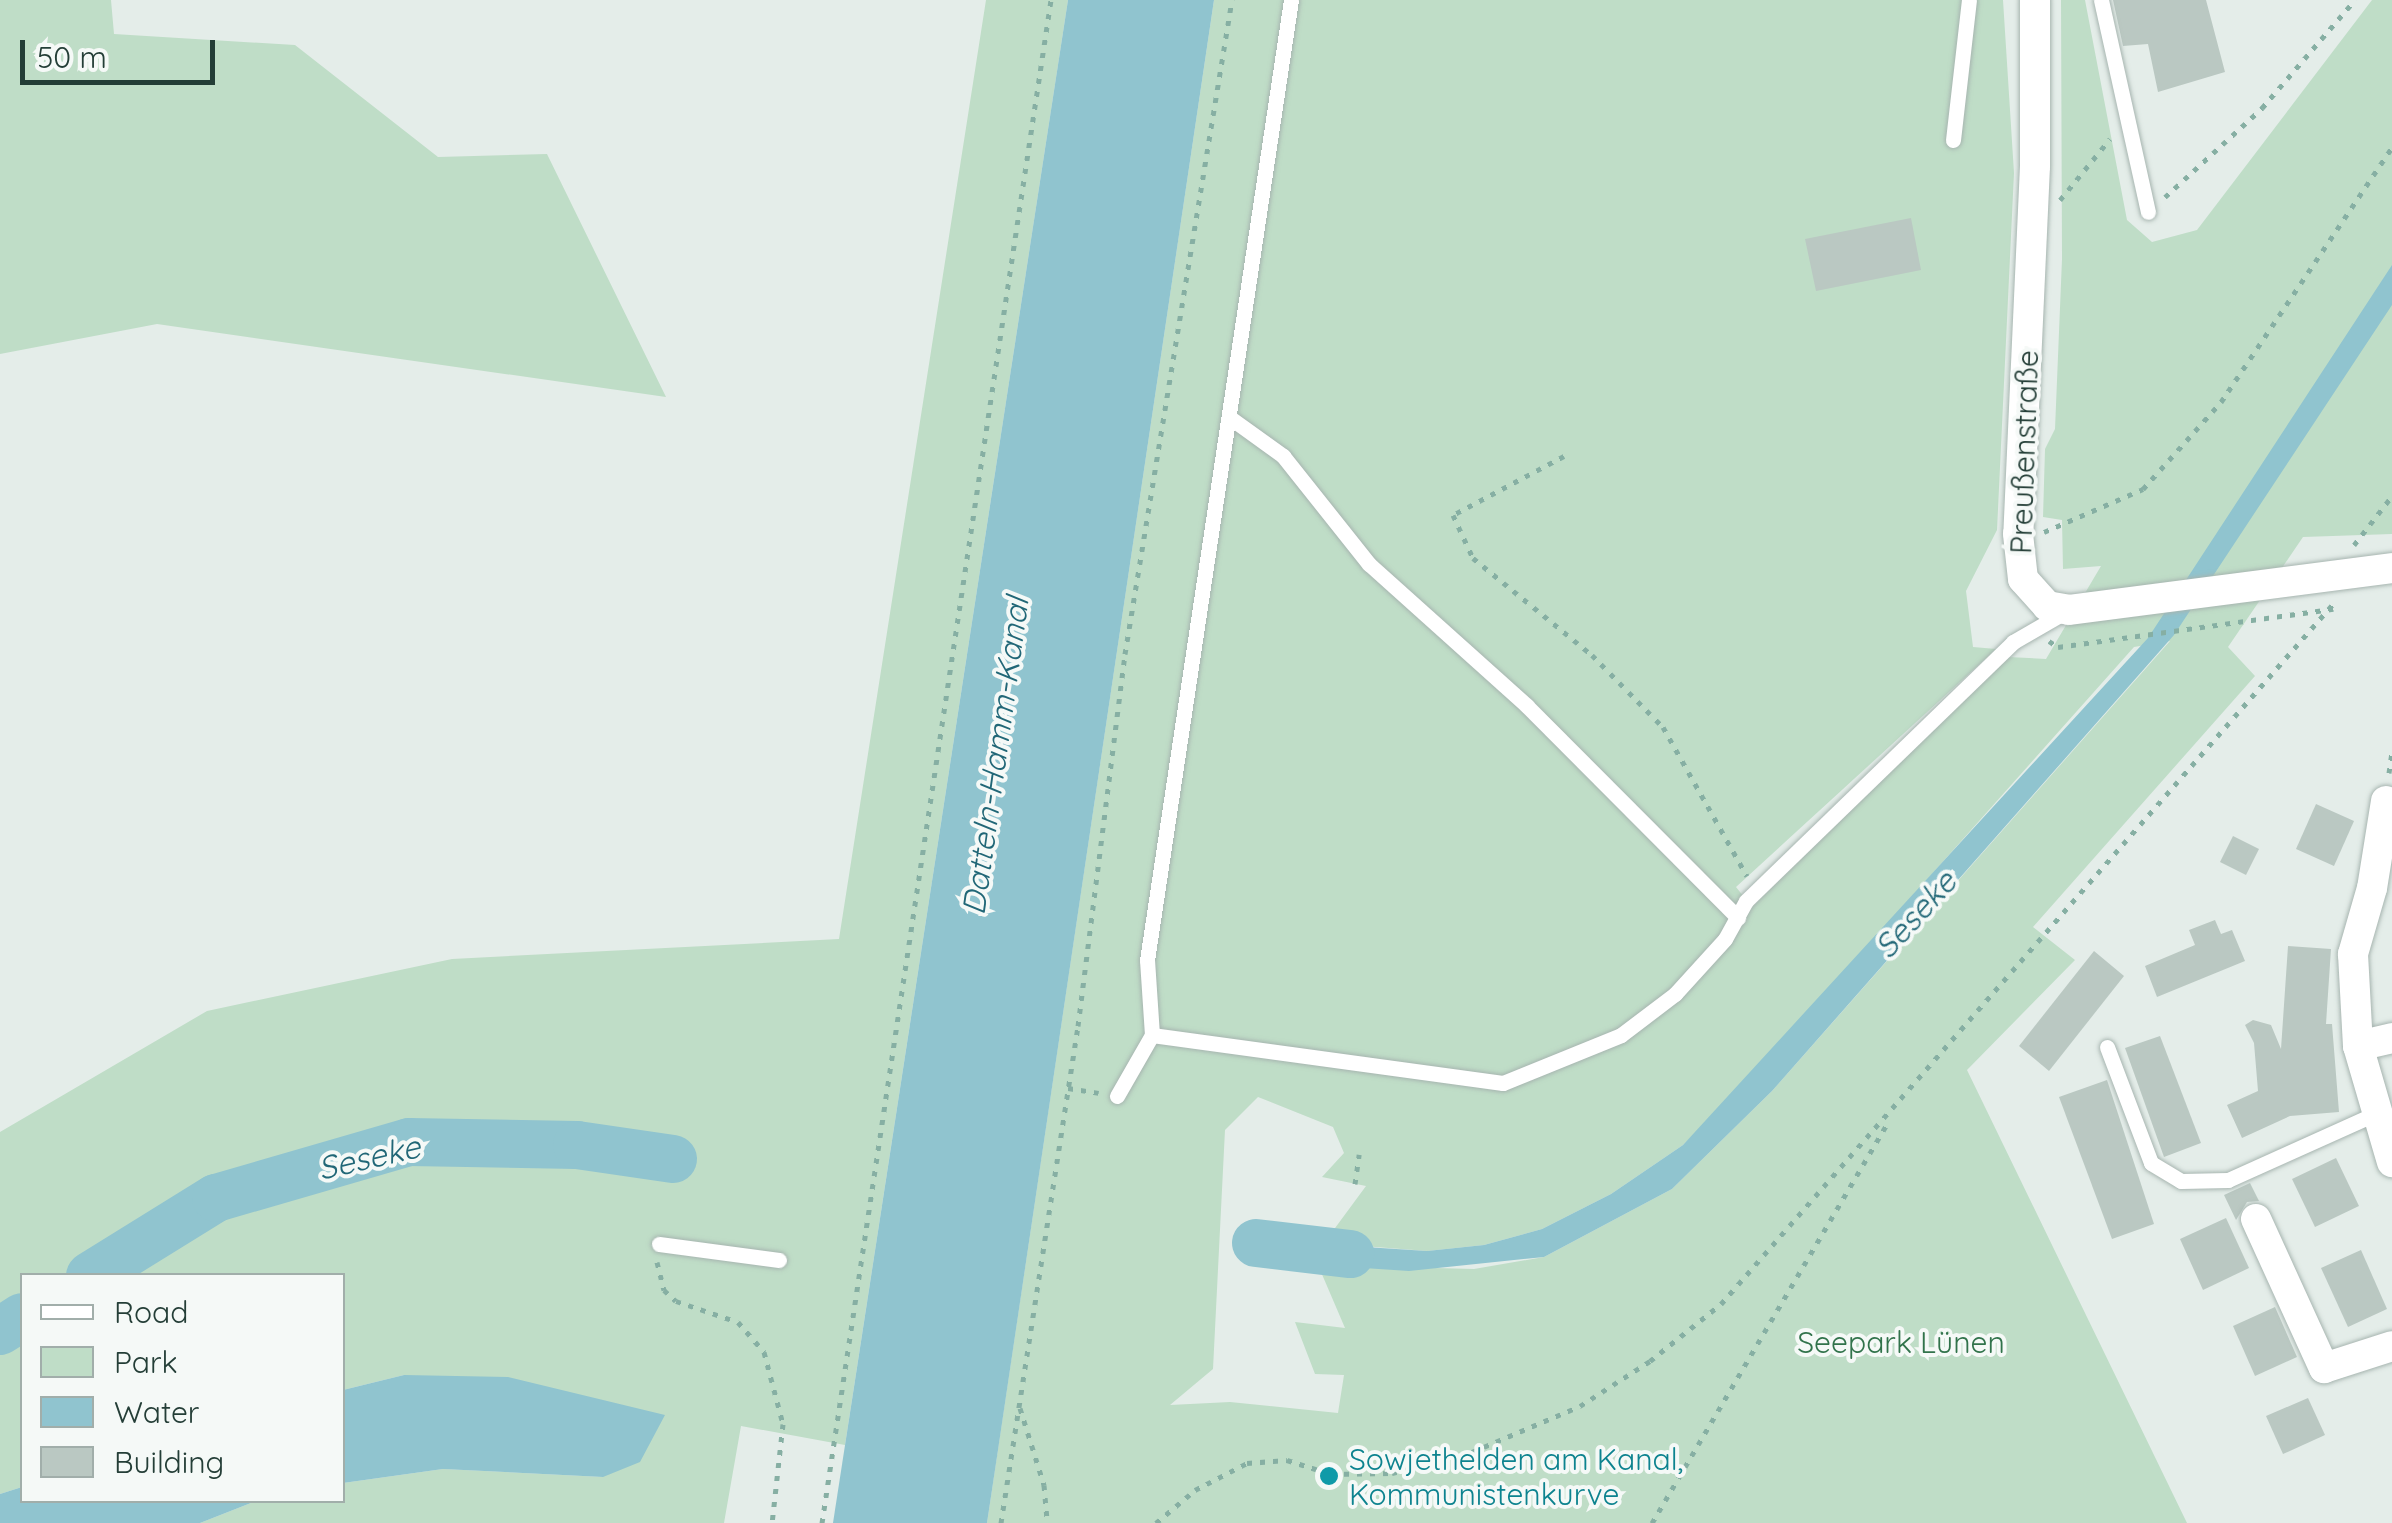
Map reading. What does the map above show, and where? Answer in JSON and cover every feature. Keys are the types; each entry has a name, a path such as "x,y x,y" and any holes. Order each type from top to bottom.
{"street":[{"name":"Preußenstraße","path":"2035,0 2018,557 2033,594 2047,606 2068,610"},
{"path":"2068,610 2392,568"},
{"path":"2386,801 2353,954 2358,1046 2392,1162"},
{"path":"2358,1046 2392,1038"},
{"path":"2256,1220 2324,1368 2392,1346"}],"lane":[{"path":"1118,1096 1152,1035 1147,960 1291,0"},
{"path":"1953,140 1969,0"},
{"path":"2101,0 2148,212"},
{"path":"1229,417 1284,456 1370,564 1527,706 1738,918"},
{"path":"1152,1035 1503,1082 1620,1035 1675,994 1756,892 2012,642 2068,610"},
{"path":"2107,1047 2151,1163 2181,1181 2228,1180 2377,1114"},
{"path":"659,1244 780,1260"}],"path":[{"path":"822,1523 1051,0"},
{"path":"1001,1523 1068,1088 1125,654 1232,0"},
{"path":"2148,212 2262,108 2355,0"},
{"path":"2049,214 2127,119"},
{"path":"2038,533 2062,529 2143,489 2221,402 2392,148"},
{"path":"1564,456 1452,515 1473,558 1592,655 1663,727 1756,892"},
{"path":"2333,608 2325,575 2392,496"},
{"path":"2043,638 2058,647 2333,608"},
{"path":"1156,1523 1195,1490 1248,1463 1287,1460 1331,1474 1392,1473 1521,1436 1580,1406 1650,1362 1721,1304 2333,608"},
{"path":"1068,1088 1097,1092"},
{"path":"1652,1523 1892,1113"},
{"path":"1355,1184 1359,1154"},
{"path":"659,1244 664,1290 698,1312 738,1322 764,1352 778,1389 782,1424 772,1523"},
{"path":"1018,1400 1044,1485 1047,1523"}],"green space":[{"path":"0,0 111,0 114,34 295,45 438,157 547,154 666,397 157,324 0,354"},
{"path":"986,0 1068,0 845,1445 741,1426 724,1523 200,1523 251,1503 345,1503 345,1483 443,1469 603,1477 404,1375 345,1390 345,1273 20,1273 20,1488 0,1494 0,1132 207,1011 452,959 839,939"},
{"name":"Seepark Lünen","path":"1214,0 2003,0 2014,173 1997,530 1966,591 1973,647 1996,649 1736,887 1752,907 2008,657 2046,659 2101,566 2063,569 2062,520 2043,517 2045,449 2055,429 2062,259 2061,0 2085,0 2127,220 2152,242 2197,230 2372,0 2392,0 2392,534 2303,537 2228,647 2255,676 2033,927 2075,960 1967,1070 2187,1523 987,1523","holes":["2170,641 1772,1091 1672,1189 1544,1257 1474,1269 1318,1265 1345,1328 1295,1322 1315,1374 1344,1375 1338,1413 1230,1402 1170,1405 1213,1369 1225,1130 1258,1097 1333,1127 1344,1153 1322,1177 1366,1186 1324,1243 1427,1251 1484,1245 1542,1229 1611,1194 1683,1145 1744,1085 2134,647"]}],"water":[{"name":"Datteln-Hamm-Kanal","path":"1068,0 1214,0 987,1523 833,1523"},
{"path":"2392,265 2392,305 2174,635 1772,1091 1672,1189 1544,1257 1409,1271 1318,1265 1312,1257 1286,1254 1288,1242 1427,1251 1484,1245 1542,1229 1611,1194 1683,1145 2148,638"},
{"path":"404,1375 508,1377 665,1415 640,1462 603,1477 443,1469 345,1483 345,1390"},
{"path":"20,1488 20,1503 251,1503 200,1523 0,1523 0,1494"}],"building":[{"path":"2113,0 2206,0 2225,72 2158,92 2148,44 2123,46"},
{"path":"1911,218 1921,270 1816,291 1805,239"},
{"path":"2316,804 2354,821 2334,866 2296,849"},
{"path":"2233,836 2259,849 2246,875 2220,862"},
{"path":"2215,920 2221,934 2232,930 2245,961 2157,997 2145,966 2195,945 2189,930"},
{"path":"2288,946 2331,949 2326,1024 2332,1024 2339,1112 2290,1116 2242,1138 2227,1105 2258,1091 2254,1043 2245,1025 2253,1020 2271,1025 2281,1049"},
{"path":"2094,951 2124,976 2049,1071 2019,1046"},
{"path":"2160,1036 2201,1143 2164,1157 2125,1048"},
{"path":"2107,1080 2154,1224 2112,1239 2059,1097"},
{"path":"2336,1158 2359,1206 2315,1227 2292,1179"},
{"path":"2250,1183 2259,1201 2247,1202 2236,1220 2224,1195"},
{"path":"2226,1218 2249,1268 2203,1290 2180,1239"},
{"path":"2361,1250 2387,1309 2348,1327 2321,1268"},
{"path":"2275,1307 2297,1357 2255,1376 2233,1326"},
{"path":"2308,1398 2325,1435 2283,1454 2266,1416"}],"waterway":[{"name":"Seseke","path":"95,1273 216,1198 409,1142 577,1145 673,1159"},
{"name":"Seseke","path":"1256,1243 1350,1254"},
{"name":"Seseke","path":"0,1331 20,1318"}],"place":[{"name":"Sowjethelden am Kanal, Kommunistenkurve","path":"1329,1476"}]}
